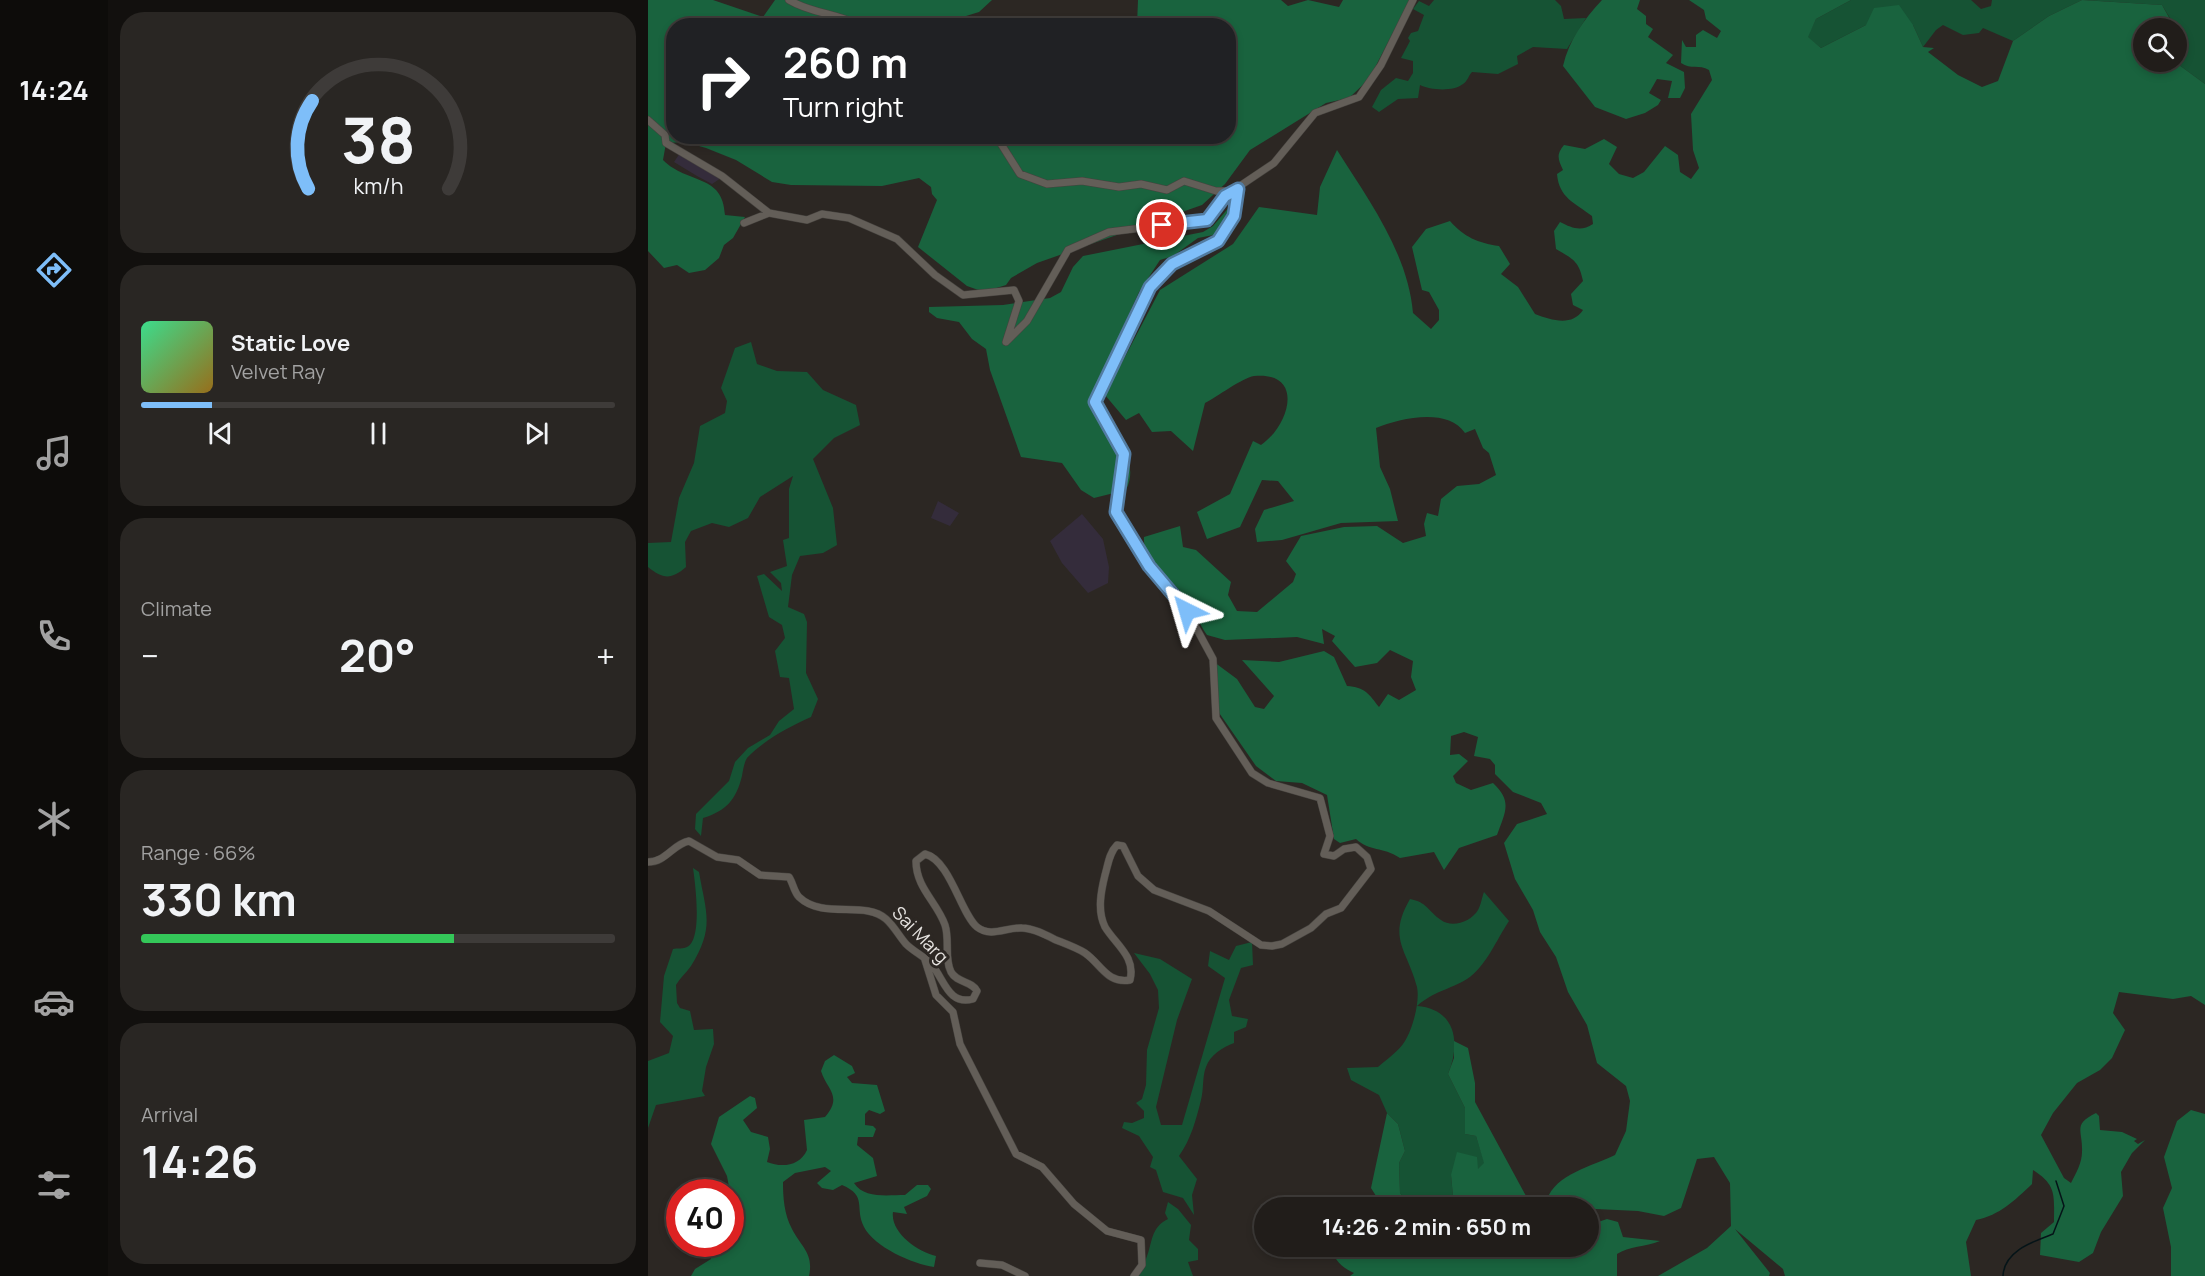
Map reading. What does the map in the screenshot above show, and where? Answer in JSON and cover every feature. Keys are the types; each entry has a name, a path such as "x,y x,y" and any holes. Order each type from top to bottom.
{"street":[{"path":"789,0 809,10 844,18"},
{"path":"668,144 722,176 769,213 807,220 822,214 849,218 897,239 935,275 963,295 1014,290 1019,301 1006,342 1027,321 1068,250 1109,231 1207,220 1235,190 1274,163 1315,113 1359,97 1381,65 1413,0"},
{"path":"648,120 665,135 666,143"},
{"path":"1001,144 1020,174 1047,184 1082,181 1119,188 1141,184 1167,190 1184,181 1216,191 1235,190"},
{"name":"Sai Marg","path":"648,862 663,859 684,842 693,842 717,857 738,860 760,875 789,877 796,894 806,901 833,910 864,910 881,915 911,948 924,958 953,996 964,1000 975,997 974,986 956,978 950,969 944,922 926,894 917,873 917,859 925,854 930,855 955,886 980,929 997,932 1027,928 1083,952 1110,977 1130,980 1131,962 1104,925 1100,898 1110,856 1117,845 1123,846 1138,876 1154,890 1209,911 1261,945 1282,944 1311,928 1326,914 1341,908 1371,869 1367,857 1356,846 1344,849 1334,856 1324,854 1330,836 1320,798 1268,783 1252,773 1216,717 1214,659 1187,611 1149,566 1116,512 1124,454 1095,402 1150,287 1172,264 1218,241 1234,216 1235,190"},
{"path":"744,223 769,213"},
{"path":"924,958 936,995 953,1012 960,1044 1016,1154 1042,1167 1074,1204 1107,1231 1141,1240 1142,1265 1134,1276"},
{"path":"980,1263 1002,1265 1025,1276"}],"shaded area":[{"path":"680,153 721,178 712,184 674,162"},
{"path":"938,501 959,513 950,526 931,518"},
{"path":"1082,514 1103,539 1109,567 1108,583 1088,593 1062,563 1050,541"}],"green space":[{"path":"648,0 713,0 763,17 775,0 992,0 979,12 960,18 666,18 666,143 663,160 673,168 703,181 718,192 723,202 725,215 745,217 733,238 724,245 719,258 705,270 689,273 677,265 664,268 648,251"},
{"path":"1138,0 1281,0 1288,6 1308,0 1339,7 1343,0 1410,0 1369,79 1349,98 1326,103 1250,150 1225,184 1202,205 1037,263 1011,278 1006,285 984,292 967,286 918,247 937,200 932,194 931,187 919,178 882,186 791,185 772,182 736,160 692,144 1236,144 1236,18 1137,18"},
{"path":"1434,0 1555,0 1561,6 1564,19 1586,18 1567,49 1533,47 1517,56 1518,64 1498,74 1472,72 1459,87 1448,89 1435,89 1420,85 1418,98 1398,99 1379,112 1372,107 1381,90 1396,78 1408,81 1413,73 1413,61 1401,58 1410,41 1408,38 1411,33 1418,31 1424,15 1413,9 1419,1 1429,6"},
{"path":"1602,0 1640,0 1637,9 1646,16 1646,24 1653,29 1648,37 1673,55 1666,63 1684,72 1685,88 1680,98 1668,98 1672,81 1657,79 1649,93 1661,100 1658,105 1645,113 1626,119 1595,107 1563,66 1578,30"},
{"path":"1689,0 1851,0 1816,19 1808,37 1821,48 1866,25 1874,8 1899,5 1913,25 1923,47 1934,48 1928,52 1958,75 1982,87 1998,81 2013,41 2049,16 2082,0 2162,5 2169,18 2133,18 2133,72 2187,71 2205,84 2205,1005 2191,996 2173,999 2119,992 2113,1013 2125,1030 2112,1058 2100,1070 2077,1083 2053,1113 2041,1135 2064,1178 2071,1183 2082,1156 2081,1125 2089,1117 2096,1113 2099,1116 2100,1130 2122,1132 2137,1139 2134,1141 2138,1144 2145,1140 2132,1153 2121,1172 2123,1196 2101,1232 2093,1253 2079,1262 2040,1255 2041,1233 2054,1222 2054,1198 2050,1186 2041,1175 2033,1170 2032,1184 2019,1196 2000,1211 1976,1220 1966,1242 1971,1276 1785,1276 1783,1269 1735,1229 1770,1273 1769,1276 1658,1276 1707,1248 1731,1226 1730,1183 1714,1157 1697,1159 1681,1208 1664,1216 1638,1211 1599,1209 1599,1197 1548,1197 1551,1191 1566,1177 1615,1155 1626,1131 1630,1101 1626,1086 1597,1063 1587,1025 1568,992 1556,957 1540,932 1533,910 1515,879 1504,843 1517,824 1547,814 1541,803 1513,792 1495,774 1495,765 1490,759 1474,756 1478,737 1464,732 1451,736 1450,755 1459,754 1468,761 1453,776 1456,783 1471,790 1493,783 1499,790 1506,808 1497,835 1459,848 1444,870 1434,852 1400,858 1366,846 1356,839 1340,843 1334,839 1327,795 1302,783 1276,781 1256,766 1215,707 1214,662 1237,679 1255,707 1264,709 1274,696 1242,660 1279,662 1324,651 1334,657 1347,686 1366,692 1379,707 1388,694 1399,700 1416,690 1411,677 1413,661 1390,650 1377,663 1355,667 1332,641 1335,636 1322,629 1324,644 1297,637 1225,640 1207,635 1186,598 1159,570 1145,546 1144,537 1180,526 1183,547 1196,550 1231,582 1228,595 1237,611 1257,612 1293,582 1296,574 1286,561 1301,536 1344,527 1377,526 1403,543 1426,536 1424,524 1427,513 1438,516 1441,499 1457,486 1479,484 1496,475 1489,453 1483,448 1475,429 1465,433 1457,425 1436,417 1410,418 1376,428 1380,467 1390,489 1398,521 1341,523 1282,540 1257,542 1255,529 1264,510 1294,501 1278,481 1262,480 1240,527 1207,539 1197,512 1230,494 1253,441 1261,445 1279,425 1288,401 1286,390 1281,382 1270,377 1249,377 1205,403 1193,451 1171,431 1152,432 1139,413 1126,420 1105,395 1160,290 1233,244 1259,207 1317,215 1320,187 1337,150 1385,227 1395,248 1410,291 1413,313 1431,329 1439,320 1439,310 1429,292 1422,290 1412,247 1426,229 1450,221 1472,238 1499,246 1510,264 1501,274 1518,287 1535,314 1561,321 1573,319 1583,310 1573,305 1571,294 1583,281 1574,261 1556,249 1554,231 1560,222 1576,228 1584,228 1593,224 1592,216 1569,199 1561,189 1557,174 1563,170 1559,154 1564,145 1585,149 1604,139 1617,147 1609,164 1619,174 1633,178 1644,172 1665,146 1678,155 1680,172 1691,179 1699,168 1693,150 1691,114 1712,80 1709,70 1681,63 1682,40 1686,47 1696,47 1696,35 1703,30 1717,38 1721,31 1706,19 1704,10"},
{"path":"1851,0 1971,0 1981,9 1991,6 1992,0 2082,0 2049,16 2013,41 1983,28 1979,33 1963,35 1943,25 1936,30 1923,47 1913,25 1866,25 1821,48 1807,37 1816,19"},
{"path":"2082,0 2205,0 2205,84 2187,71 2187,18 2170,18 2162,5"},
{"path":"1231,205 1236,207 1236,218 1229,232 1198,238 1173,256 1160,260 1139,292 1090,400 1102,422 1125,453 1130,477 1126,490 1094,498 1081,490 1062,463 1021,457 990,370 986,349 972,339 959,322 937,318 929,312 929,307 1003,305 1050,298 1061,292 1073,267 1083,256 1203,232 1213,226"},
{"path":"751,342 757,364 777,371 807,372 823,390 856,405 860,425 834,438 813,459 833,508 837,545 823,553 800,556 792,575 788,607 804,614 807,622 806,673 818,699 811,717 769,740 747,758 737,792 724,808 703,818 701,836 695,829 696,814 729,781 735,762 748,748 770,735 779,721 794,709 789,678 780,677 775,651 785,638 782,625 769,617 757,576 764,574 782,591 781,583 770,572 787,566 783,540 789,538 789,489 793,476 760,497 748,518 729,527 712,523 691,531 685,542 686,567 676,574 663,576 648,567 648,543 671,542 679,498 694,463 700,426 725,413 727,401 721,388 735,348"},
{"path":"693,868 699,872 706,909 706,930 699,952 676,985 677,1003 680,1008 690,1011 694,1030 713,1029 714,1044 706,1067 702,1091 705,1096 656,1105 648,1128 648,1061 669,1053 673,1036 660,1022 664,976 673,949 687,947 695,934 697,910"},
{"path":"1484,892 1509,921 1485,961 1473,974 1460,983 1429,997 1417,1006 1417,987 1399,934 1403,913 1410,899 1424,905 1441,920 1450,924 1461,923 1471,918 1479,908"},
{"path":"1252,942 1253,965 1241,968 1229,1000 1232,1016 1248,1019 1246,1027 1234,1032 1234,1043 1217,1052 1208,1063 1195,1122 1179,1156 1197,1179 1192,1195 1194,1215 1183,1198 1163,1192 1156,1170 1150,1167 1153,1157 1139,1136 1122,1128 1124,1122 1132,1123 1144,1118 1144,1111 1136,1103 1142,1099 1146,1085 1147,1050 1159,1008 1158,990 1150,974 1134,953 1160,959 1192,979 1177,1020 1156,1107 1161,1125 1182,1125 1225,978 1208,966 1210,951 1229,960 1236,946"},
{"path":"1417,1006 1440,1014 1452,1030 1454,1051 1448,1074 1465,1108 1465,1134 1476,1136 1485,1164 1478,1170 1451,1175 1453,1197 1403,1197 1400,1193 1399,1163 1405,1151 1398,1124 1387,1113 1379,1095 1351,1080 1347,1068 1378,1067 1405,1041"},
{"path":"1454,1041 1468,1048 1475,1083 1475,1102 1527,1197 1453,1197 1451,1175 1457,1152 1477,1157 1478,1169 1484,1163 1476,1136 1465,1134 1465,1108 1448,1074 1454,1058"},
{"path":"834,1055 852,1066 855,1073 847,1077 852,1083 877,1085 885,1111 880,1114 869,1110 865,1114 865,1125 876,1129 873,1137 858,1137 857,1145 873,1158 877,1176 854,1183 864,1192 884,1195 905,1195 917,1185 928,1185 931,1189 927,1196 904,1207 907,1214 893,1212 893,1219 900,1234 906,1240 913,1246 936,1256 934,1267 905,1258 876,1241 864,1227 858,1198 850,1189 842,1185 833,1190 822,1188 817,1183 831,1171 825,1167 795,1173 783,1182 787,1217 810,1261 809,1276 691,1276 695,1269 711,1257 744,1257 744,1179 728,1179 711,1144 719,1117 750,1096 755,1098 757,1108 743,1120 751,1132 768,1137 770,1149 767,1162 784,1165 795,1162 807,1150 804,1120 825,1117 833,1104 832,1093 821,1071 825,1061"},
{"path":"2191,1110 2205,1114 2205,1276 2171,1276 2171,1247 2163,1208 2172,1188 2164,1157 2177,1121"},
{"path":"1387,1113 1398,1124 1405,1151 1399,1163 1400,1193 1403,1197 1377,1197 1371,1188"},
{"path":"1168,1202 1178,1209 1191,1225 1189,1240 1198,1249 1198,1260 1188,1262 1193,1276 1137,1276 1145,1261 1155,1231 1168,1219 1165,1213"},
{"path":"1607,1219 1618,1222 1623,1237 1660,1241 1627,1249 1617,1254 1617,1276 1350,1276 1354,1273 1345,1268 1335,1257 1599,1257 1599,1222"}],"waterway":[{"path":"2003,1276 2008,1260 2014,1254 2028,1244 2053,1234 2064,1206 2056,1181"}],"route":[{"path":"1162,225 1207,220 1225,196 1238,189 1234,216 1218,241 1172,264 1150,287 1095,402 1124,454 1116,512 1149,566 1187,611"}]}
